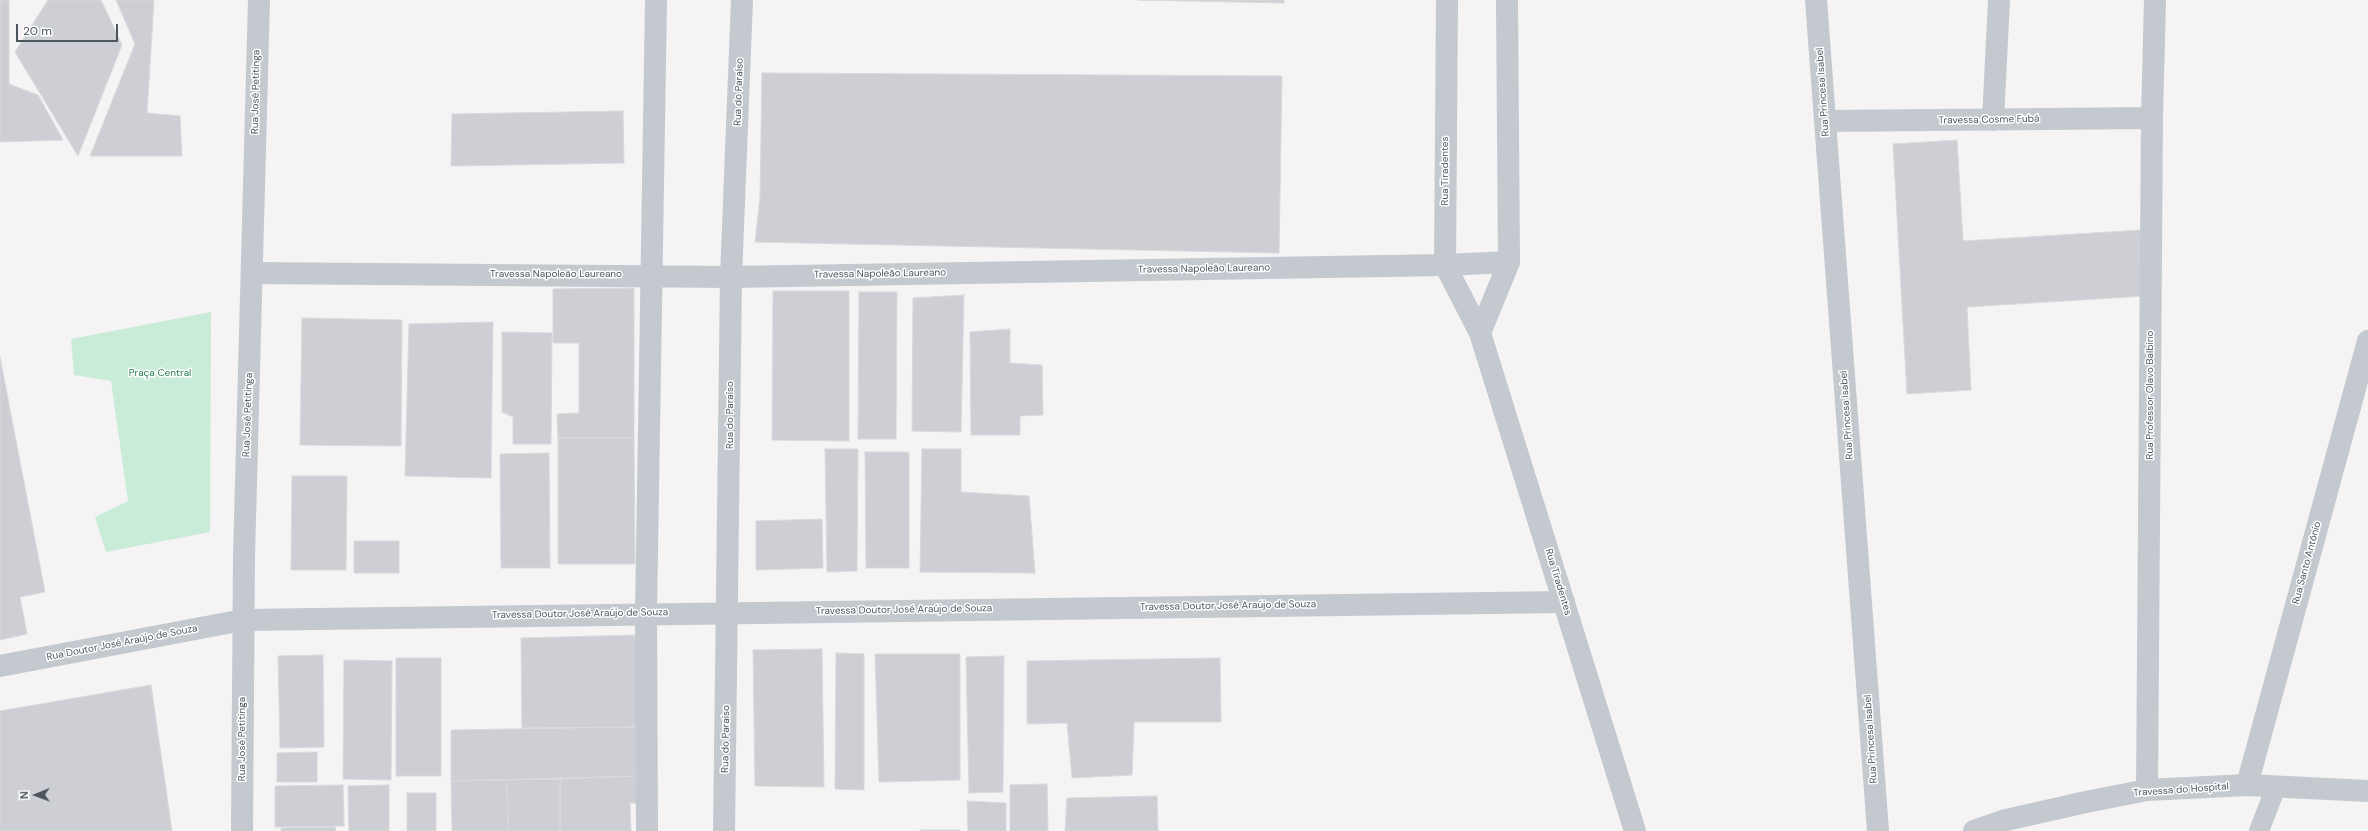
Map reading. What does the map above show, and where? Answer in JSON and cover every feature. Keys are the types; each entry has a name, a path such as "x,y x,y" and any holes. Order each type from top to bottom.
{"street":[{"name":"Rua José Petitinga","path":"242,831 244,620 259,0"},
{"path":"647,831 646,613 650,275 656,0"},
{"name":"Rua do Paraíso","path":"724,831 728,613 731,277 742,0"},
{"name":"Rua Tiradentes","path":"1447,0 1445,265 1480,333 1635,831"},
{"path":"1480,333 1509,262 1507,0"},
{"name":"Rua Princesa Isabel","path":"1816,0 1878,831"},
{"path":"1993,120 1999,0"},
{"name":"Rua Professor Olavo Balbino","path":"2147,790 2152,118 2155,0"},
{"name":"Travessa Cosme Fubá","path":"1826,121 2152,118"},
{"name":"Travessa Napoleão Laureano","path":"252,273 650,275 731,277 1445,265 1509,262"},
{"name":"Rua Santo Antônio","path":"2247,785 2368,341"},
{"name":"Travessa Doutor José Araújo de Souza","path":"244,620 646,613 1564,602"},
{"name":"Rua Doutor José Araújo de Souza","path":"0,666 244,620"},
{"name":"Travessa do Hospital","path":"1974,831 2007,826 2147,790 2247,785 2368,791"}],"lane":[{"path":"2259,831 2276,787"}],"green space":[{"name":"Praça Central","path":"211,312 210,532 106,552 95,517 128,501 111,381 74,375 71,339"}],"building":[{"path":"0,0 9,0 9,84 38,95 63,140 0,142"},
{"path":"48,0 101,0 122,45 78,156 15,52"},
{"path":"116,0 154,0 147,113 180,116 182,156 90,156 135,44"},
{"path":"1138,0 1284,0 1284,3"},
{"path":"762,73 1282,76 1279,253 755,242 760,197"},
{"path":"623,111 624,163 451,166 452,114"},
{"path":"1957,140 1963,241 2141,230 2144,296 1967,307 1971,390 1907,394 1893,144"},
{"path":"634,288 634,438 558,438 557,414 579,413 579,343 553,343 553,289"},
{"path":"773,291 849,291 849,441 772,440"},
{"path":"859,292 897,292 896,439 858,439"},
{"path":"964,295 961,432 912,431 913,298"},
{"path":"302,318 402,320 401,446 300,445"},
{"path":"493,322 491,478 405,476 409,324"},
{"path":"1010,329 1010,363 1042,365 1043,415 1020,416 1020,435 971,435 970,332"},
{"path":"502,332 552,333 551,444 513,444 513,417 502,412"},
{"path":"0,357 45,592 20,597 27,634 0,640"},
{"path":"558,438 634,438 635,564 558,564"},
{"path":"825,449 858,449 857,571 827,572"},
{"path":"922,449 961,449 961,492 1029,496 1035,573 920,572"},
{"path":"865,452 909,452 909,568 866,568"},
{"path":"549,453 550,568 501,568 500,454"},
{"path":"292,476 347,476 346,570 291,570"},
{"path":"822,519 823,568 756,570 756,521"},
{"path":"354,541 399,541 399,573 354,573"},
{"path":"637,635 637,727 522,728 521,638"},
{"path":"822,649 824,787 755,786 753,650"},
{"path":"836,653 864,654 864,790 835,789"},
{"path":"875,654 960,654 960,780 879,782"},
{"path":"323,655 324,747 280,748 278,656"},
{"path":"1004,656 1003,792 969,793 966,657"},
{"path":"396,658 441,658 441,776 396,776"},
{"path":"1220,658 1221,722 1134,722 1132,775 1072,778 1067,723 1027,724 1027,661"},
{"path":"344,660 392,661 391,780 343,779"},
{"path":"151,685 172,831 0,831 0,711"},
{"path":"637,727 638,776 451,781 451,730"},
{"path":"317,752 317,782 277,782 277,753"},
{"path":"638,776 641,803 630,803 631,831 560,831 560,779"},
{"path":"560,779 560,831 508,831 507,780"},
{"path":"507,780 508,831 452,831 451,781"},
{"path":"1047,784 1048,831 1010,831 1010,785"},
{"path":"343,785 344,826 275,827 275,786"},
{"path":"389,785 389,831 349,831 348,786"},
{"path":"407,793 436,793 436,831 407,831"},
{"path":"1157,796 1158,831 1065,831 1067,798"},
{"path":"967,801 1006,803 1006,831 968,831"},
{"path":"335,827 336,831 281,831 281,828"},
{"path":"960,830 960,831 920,831"}]}
